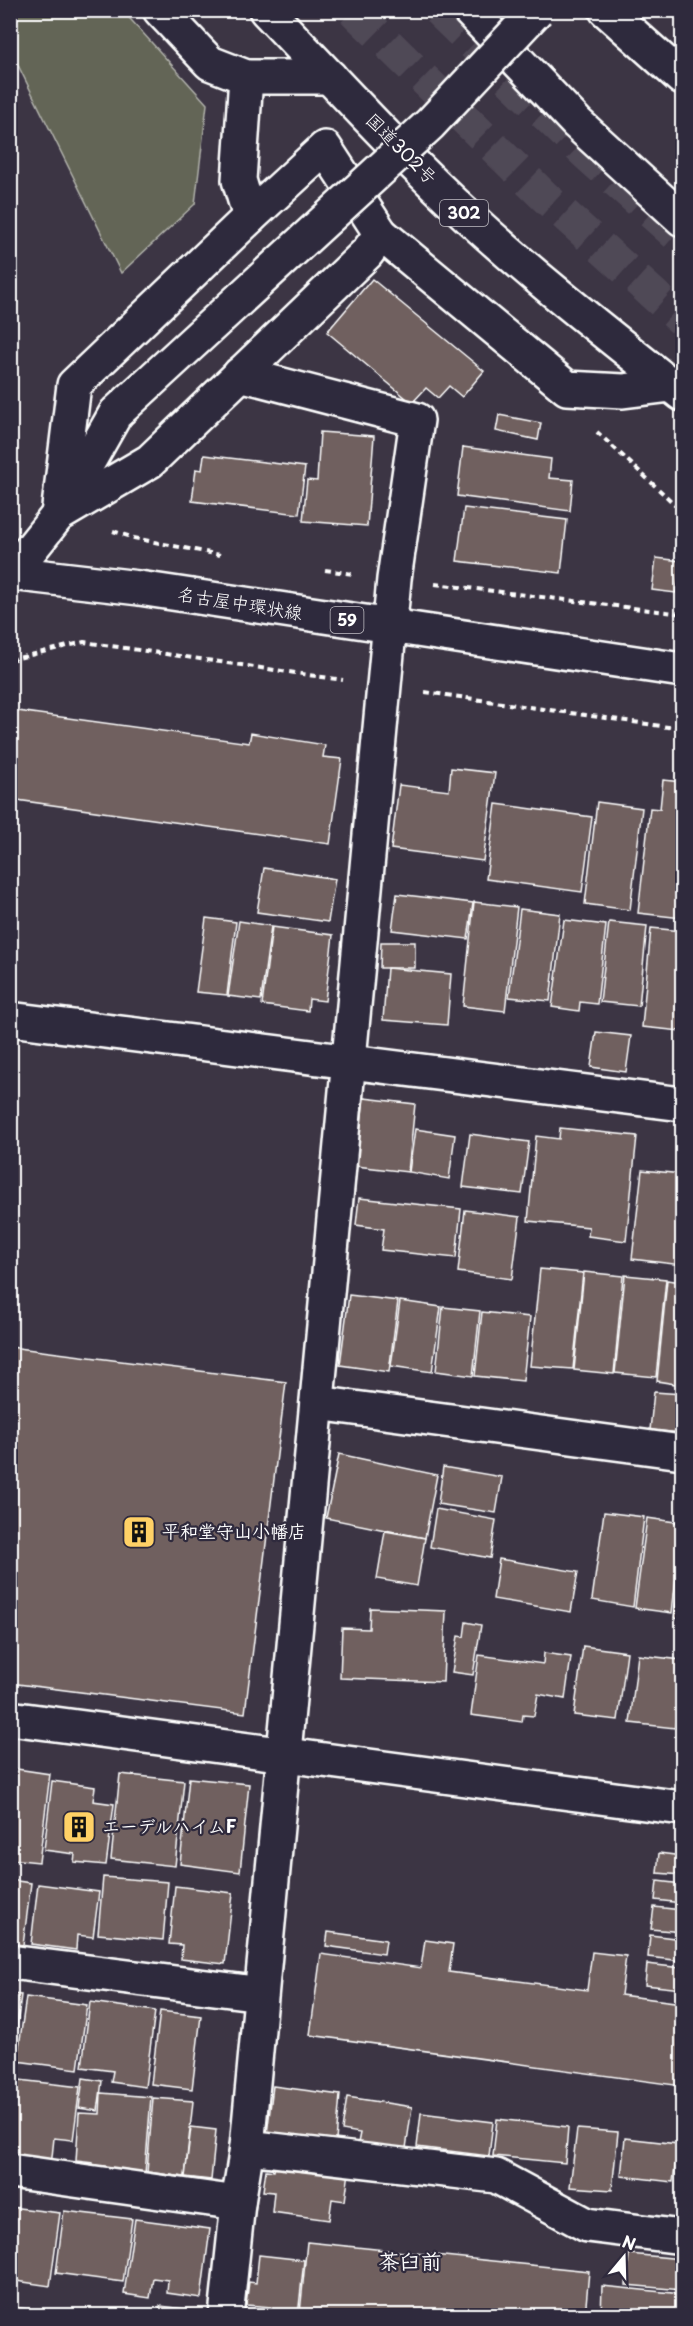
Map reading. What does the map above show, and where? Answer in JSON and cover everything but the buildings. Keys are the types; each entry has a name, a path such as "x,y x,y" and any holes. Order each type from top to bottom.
{"main road":[{"path":"160,10 210,63 246,77 330,77"},
{"name":"国道302号","path":"266,10 471,220 565,300 677,390"},
{"path":"469,10 577,123 682,219"},
{"path":"11,574 58,515 116,413 430,124 537,10"},
{"path":"606,10 682,78"},
{"path":"246,77 239,180 250,217"},
{"path":"58,515 74,385 325,148 381,234 567,388 623,392 677,390"},
{"path":"58,515 150,461 367,253 381,234"},
{"path":"226,2316 238,2203 247,2147 394,579 417,420 240,374"},
{"name":"名古屋中環状線","path":"11,574 139,588 682,670"},
{"path":"10,1018 682,1104"},
{"path":"317,1403 682,1452"},
{"path":"10,1718 682,1808"},
{"path":"10,1962 261,1994"},
{"path":"247,2147 496,2176 587,2225 682,2237"},
{"path":"10,2171 238,2203"}],"path":[{"path":"109,530 134,538 228,556"},
{"path":"316,569 682,613"},
{"path":"10,660 84,642"}],"green space":[{"path":"11,10 123,11 207,104 195,204 121,273 11,51"}],"tunnel":[{"path":"353,10 545,197 682,320"},
{"path":"438,10 586,154 682,240"}],"place":[{"name":"平和堂守山小幡店","path":"139,1532"},
{"name":"エーデルハイムF","path":"79,1827"}],"district":[{"name":"茶臼前","path":"410,2262"}]}
